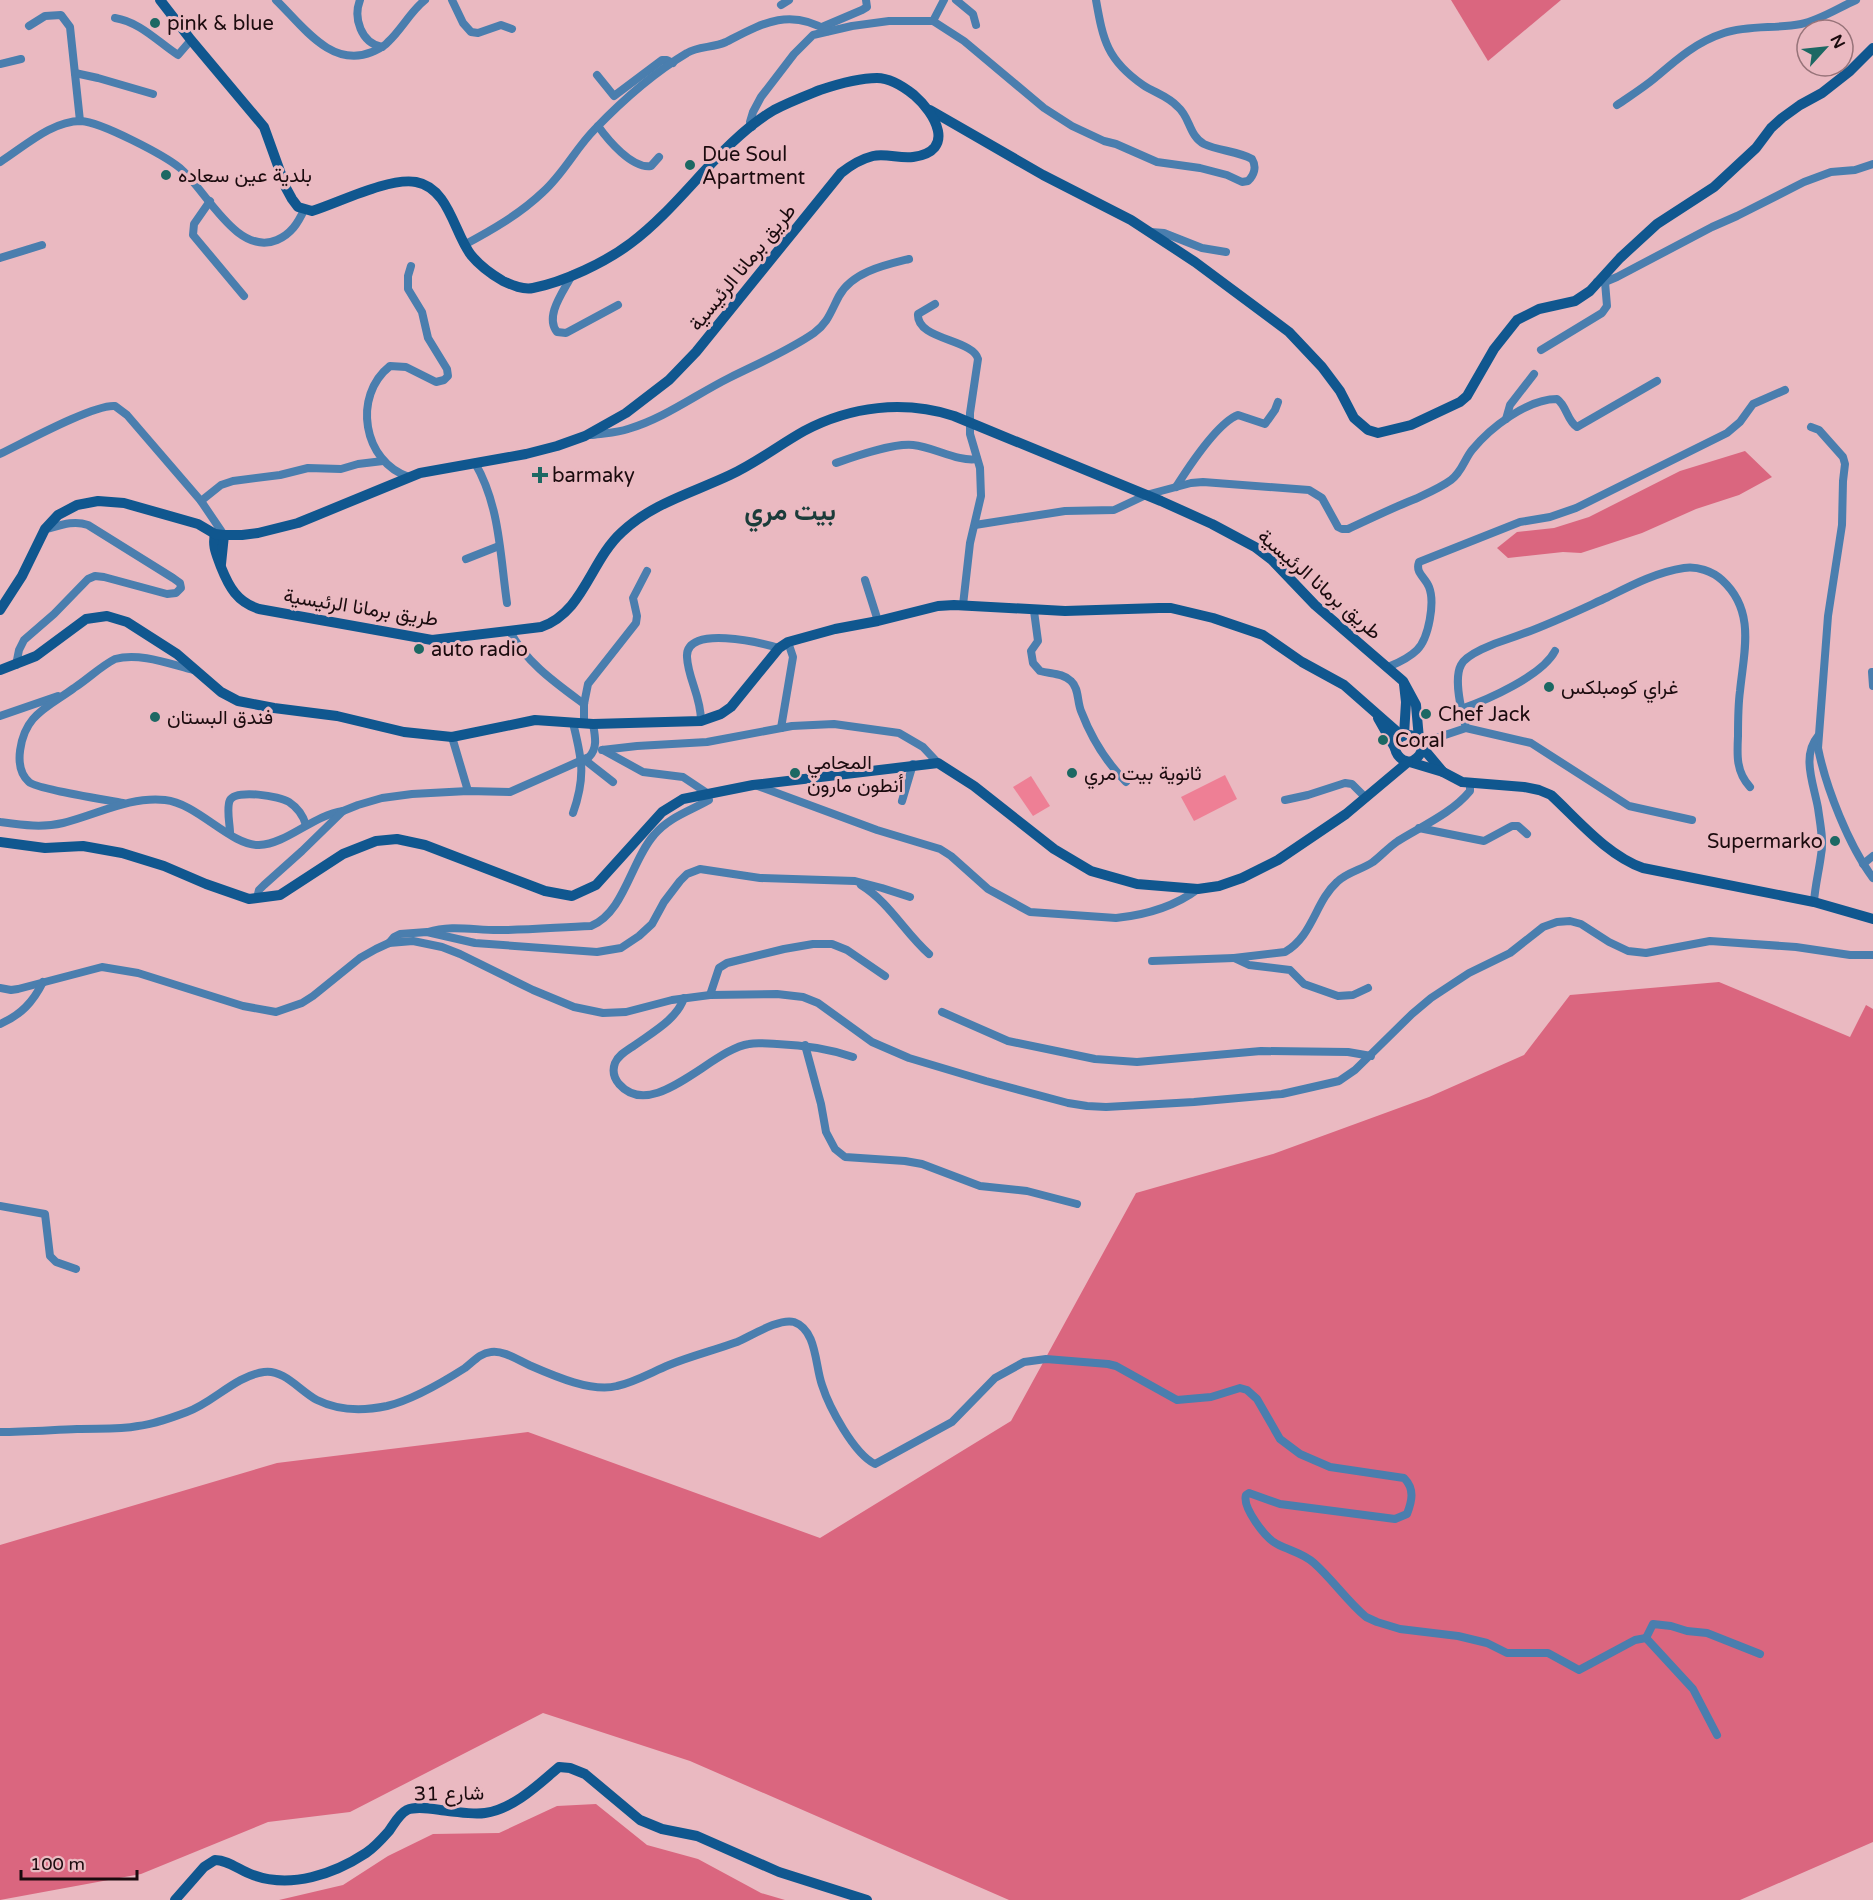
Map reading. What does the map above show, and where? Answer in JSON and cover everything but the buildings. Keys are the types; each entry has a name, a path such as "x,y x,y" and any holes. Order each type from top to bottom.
{"main road":[{"path":"160,0 264,127 286,188 292,199 304,210 312,211 393,183 416,182 437,194 472,256 494,276 529,289 573,274 630,244 752,127 774,111 834,86 868,79 889,80 910,92 930,109 1043,175 1119,214 1195,262 1288,332 1322,367 1340,392 1354,418 1373,432 1386,432 1412,425 1460,402 1467,396 1498,343 1517,320 1539,309 1575,301 1590,291 1657,224 1714,187 1756,148 1782,118 1822,93 1850,71 1873,48"},
{"name":"طريق برمانا الرئيسية","path":"930,109 938,130 938,141 935,147 919,156 903,158 873,156 851,165 681,368 626,413 585,436 526,454 409,477 298,523 242,536 219,532 214,550 228,584 246,604 258,609 432,640 541,627 557,621 565,614 614,540 644,514 694,489 729,475 824,422 866,409 895,406 933,410 1146,495 1212,524 1255,547 1272,560 1334,621 1403,681 1416,705 1421,743"},
{"path":"0,610 22,576 45,529 66,509 86,502 124,503 219,532"},
{"path":"0,670 16,665 46,649 86,619 101,616 127,622 177,654 221,692 238,701 337,716 404,732 452,737 535,720 583,724 701,721 721,714 731,707 779,648 788,642 853,624 878,621 938,606 963,605 1034,611 1171,608 1213,618 1263,635 1302,662 1344,685 1403,735 1412,735 1443,772"},
{"path":"1403,681 1406,702 1403,735 1397,741 1403,757"},
{"path":"1373,710 1403,757 1470,784 1539,790 1551,795 1629,863 1643,868 1814,902 1873,919"},
{"path":"0,842 45,848 83,846 100,848 164,866 242,897 257,898 280,895 343,854 362,845 388,838 425,845 545,891 572,896 596,885 662,812 683,799 753,785 913,764 938,763 974,786 1054,849 1091,872 1137,884 1198,889 1230,883 1259,871 1346,814 1386,780 1403,757 1421,754 1421,743"},
{"name":"شارع 31","path":"175,1900 204,1867 215,1860 226,1862 252,1875 270,1880 290,1881 313,1876 350,1863 369,1851 407,1810 485,1813 500,1809 516,1800 559,1767 570,1768 585,1774 640,1820 662,1829 697,1836 779,1872 867,1900"}],"street":[{"path":"276,0 321,44 339,54 357,56 382,47 394,36 414,10 426,0"},
{"path":"360,0 357,12 361,31 369,41 382,47"},
{"path":"452,0 463,23 471,32 477,33 501,25 512,29"},
{"path":"781,5 789,0"},
{"path":"752,127 751,118 757,104 794,54 809,38 867,7 866,0"},
{"path":"933,21 944,0"},
{"path":"956,0 973,14 976,25"},
{"path":"464,245 506,221 543,192 559,176 598,126 640,88 673,63 692,50 720,45 764,23 792,18 808,21 825,29 889,21 933,21 964,40 1044,108 1072,126 1157,162 1218,173 1242,182 1248,181 1254,172 1255,164 1252,159 1203,143 1194,134 1180,108 1168,98 1143,86 1110,55 1101,30 1096,0"},
{"path":"1617,105 1676,59 1697,45 1724,33 1804,23 1856,0"},
{"path":"29,26 48,15 58,14 64,17 70,27 80,121"},
{"path":"115,18 125,19 151,33 178,55 191,40"},
{"path":"0,64 21,59"},
{"path":"597,75 614,96 662,60 673,63"},
{"path":"75,73 153,94"},
{"path":"0,162 40,135 67,123 80,121 117,132 178,167 227,223 241,236 254,242 271,242 288,233 296,225 304,210"},
{"path":"598,126 614,147 641,165 651,166 659,157"},
{"path":"1542,350 1602,313 1606,306 1601,282 1804,182 1831,172 1855,170 1873,164"},
{"path":"210,201 194,224 193,235 244,296"},
{"path":"1150,232 1164,233 1202,248 1226,252"},
{"path":"0,258 42,244"},
{"path":"585,436 630,429 672,411 711,387 813,334 828,320 839,296 851,282 882,266 909,260"},
{"path":"409,477 394,471 383,461 374,445 366,415 367,401 379,376 393,365 406,367 436,382 448,376 447,369 428,338 422,312 408,289 411,266"},
{"path":"573,274 555,310 552,321 557,332 566,333 618,305"},
{"path":"935,304 918,314 921,323 938,336 972,350 977,355 970,423 972,446 980,468 981,496 968,552 963,605"},
{"path":"1506,419 1510,405 1534,374"},
{"path":"975,525 1065,511 1114,510 1146,495 1203,482 1309,490 1322,498 1338,527 1348,529 1429,494 1453,479 1473,450 1516,412 1542,401 1557,399 1564,405 1573,426 1577,427 1657,381"},
{"path":"1388,667 1415,652 1422,642 1431,614 1431,598 1428,586 1419,574 1419,562 1520,522 1550,517 1576,508 1727,433 1740,422 1753,404 1785,390"},
{"path":"1176,487 1193,460 1225,422 1238,416 1264,424 1278,402"},
{"path":"0,454 83,415 113,405 127,416 201,501 219,532"},
{"path":"1811,427 1819,430 1843,457 1845,464 1842,525 1828,616 1818,736 1820,756 1827,781 1863,864 1873,878"},
{"path":"836,463 866,453 906,445 937,449 962,459 977,459"},
{"path":"201,501 221,485 233,481 309,468 341,469 383,461"},
{"path":"475,463 495,511 507,603"},
{"path":"16,665 24,640 54,614 88,579 95,576 104,577 167,594 176,593 181,588 180,583 173,578 88,525 70,523 45,529"},
{"path":"466,559 499,546"},
{"path":"1466,728 1461,709 1460,668 1466,658 1658,575 1687,567 1702,569 1728,587 1742,608 1746,624 1737,755 1744,781 1750,787"},
{"path":"573,813 581,790 586,689 636,623 637,616 633,598 647,571"},
{"path":"865,580 878,621"},
{"path":"1034,611 1038,641 1031,651 1033,663 1040,671 1061,675 1076,687 1080,709 1089,727 1112,767 1126,782"},
{"path":"510,631 518,645 536,665 584,704"},
{"path":"701,721 700,702 687,659 687,652 691,646 703,640 725,637 779,648"},
{"path":"782,728 793,657 788,642"},
{"path":"1461,709 1522,681 1551,658 1555,651"},
{"path":"126,804 31,784 21,771 20,756 29,724 35,717 108,662 120,657 149,659 198,670"},
{"path":"1872,672 1873,686"},
{"path":"0,716 44,702 73,689"},
{"path":"0,822 36,827 56,824 126,804 154,800 172,801 251,844 264,844 329,814 382,798 468,791 510,792 584,761 599,750 707,742 812,723 899,733 923,747 938,763"},
{"path":"389,943 400,934 427,932 441,928 537,929 591,926 598,923 618,899 643,848 653,835 674,818 709,800 707,794 682,777 643,772 599,750 583,724"},
{"path":"1421,743 1466,728 1531,743 1629,806 1692,820"},
{"path":"1814,902 1817,871 1822,854 1809,762 1810,745 1818,736"},
{"path":"452,737 468,791"},
{"path":"584,761 613,782"},
{"path":"902,801 913,764"},
{"path":"1286,800 1345,783 1352,784 1366,798"},
{"path":"1152,961 1234,958 1285,952 1293,947 1337,882 1374,861 1396,842 1456,804 1470,791 1470,784"},
{"path":"753,785 830,811 877,830 940,849 988,889 1030,912 1130,917 1160,909 1198,889"},
{"path":"230,833 229,805 230,799 236,795 271,795 282,798 297,808 306,825"},
{"path":"257,898 259,890 343,811"},
{"path":"1419,828 1484,841 1512,826 1523,829 1527,834"},
{"path":"1863,864 1873,856"},
{"path":"427,932 475,943 604,951 626,945 646,930 680,880 694,870 708,869 733,875 772,879 855,881 910,897"},
{"path":"855,881 870,890 929,954"},
{"path":"0,988 14,990 102,967 123,970 243,1006 276,1012 302,1003 313,996 360,958 389,943 413,941 446,949 574,1007 603,1013 617,1013 710,994 777,993 803,997 818,1003 872,1042 895,1053 986,1081 1087,1106 1194,1102 1298,1091 1339,1080 1356,1070 1431,998 1469,973 1510,953 1543,927 1557,922 1570,921 1581,924 1628,951 1646,953 1710,941 1796,947 1850,956 1873,955"},
{"path":"446,949 449,938"},
{"path":"710,994 719,968 731,960 813,944 832,944 841,947 885,976"},
{"path":"1234,958 1250,965 1290,970 1304,984 1338,996 1353,995 1368,988"},
{"path":"0,1024 30,1004 44,982"},
{"path":"684,998 670,1019 623,1053 616,1062 613,1072 615,1078 630,1093 642,1096 656,1095 741,1045 754,1043 805,1045 823,1047 853,1057"},
{"path":"942,1012 1008,1041 1095,1059 1137,1062 1282,1051 1348,1052 1371,1056"},
{"path":"805,1045 826,1132 835,1149 845,1157 906,1161 968,1183 1027,1191 1077,1204"},
{"path":"0,1206 45,1214 50,1256 57,1262 76,1269"},
{"path":"0,1432 137,1427 193,1410 232,1386 267,1371 280,1375 320,1402 347,1409 366,1409 402,1401 439,1383 484,1354 493,1352 505,1354 570,1381 599,1387 616,1387 691,1356 734,1343 774,1325 791,1322 806,1330 817,1358 821,1384 845,1433 872,1463 875,1464 899,1452 952,1422 1002,1373 1024,1362 1037,1360 1108,1364 1116,1366 1177,1400 1211,1397 1240,1388 1252,1393 1273,1431 1280,1439 1313,1462 1330,1467 1398,1476 1410,1484 1412,1495 1407,1514 1395,1519 1290,1506 1246,1495 1247,1508 1265,1535 1275,1543 1305,1556 1316,1564 1366,1617 1400,1629 1458,1635 1487,1643 1507,1653 1548,1653 1579,1670 1635,1640 1646,1638"},
{"path":"1646,1638 1653,1624 1671,1626 1687,1631 1707,1633 1760,1654"},
{"path":"1646,1638 1693,1689 1717,1735"}],"shaded area":[{"path":"1451,0 1561,0 1488,61"},
{"path":"1745,451 1772,477 1739,495 1696,509 1642,533 1581,553 1563,552 1508,558 1497,548 1517,532 1554,528 1589,517 1680,471"},
{"path":"1225,775 1237,799 1194,821 1181,797"},
{"path":"1031,776 1050,806 1033,816 1013,787"},
{"path":"1719,982 1850,1037 1866,1005 1873,1009 1873,1842 1740,1900 1009,1900 690,1761 543,1713 350,1812 268,1822 141,1874 0,1900 0,1545 277,1463 528,1432 820,1538 1011,1421 1136,1193 1273,1154 1429,1097 1524,1055 1570,995"},
{"path":"596,1804 647,1845 698,1859 761,1893 785,1900 279,1900 343,1885 388,1856 433,1834 499,1833 557,1806"}],"place":[{"name":"pink & blue","path":"155,23"},
{"name":"Due Soul Apartment","path":"690,165"},
{"name":"بلدية عين سعاده","path":"166,175"},
{"name":"barmaky","path":"540,475"},
{"name":"auto radio","path":"419,649"},
{"name":"غراي كومبلكس","path":"1549,687"},
{"name":"Chef Jack","path":"1426,714"},
{"name":"فندق البستان","path":"155,717"},
{"name":"Coral","path":"1383,740"},
{"name":"المحامي أنطون مارون","path":"795,773"},
{"name":"ثانوية بيت مري","path":"1072,773"},
{"name":"Supermarko","path":"1835,841"}],"district":[{"name":"بيت مري","path":"790,511"}]}
